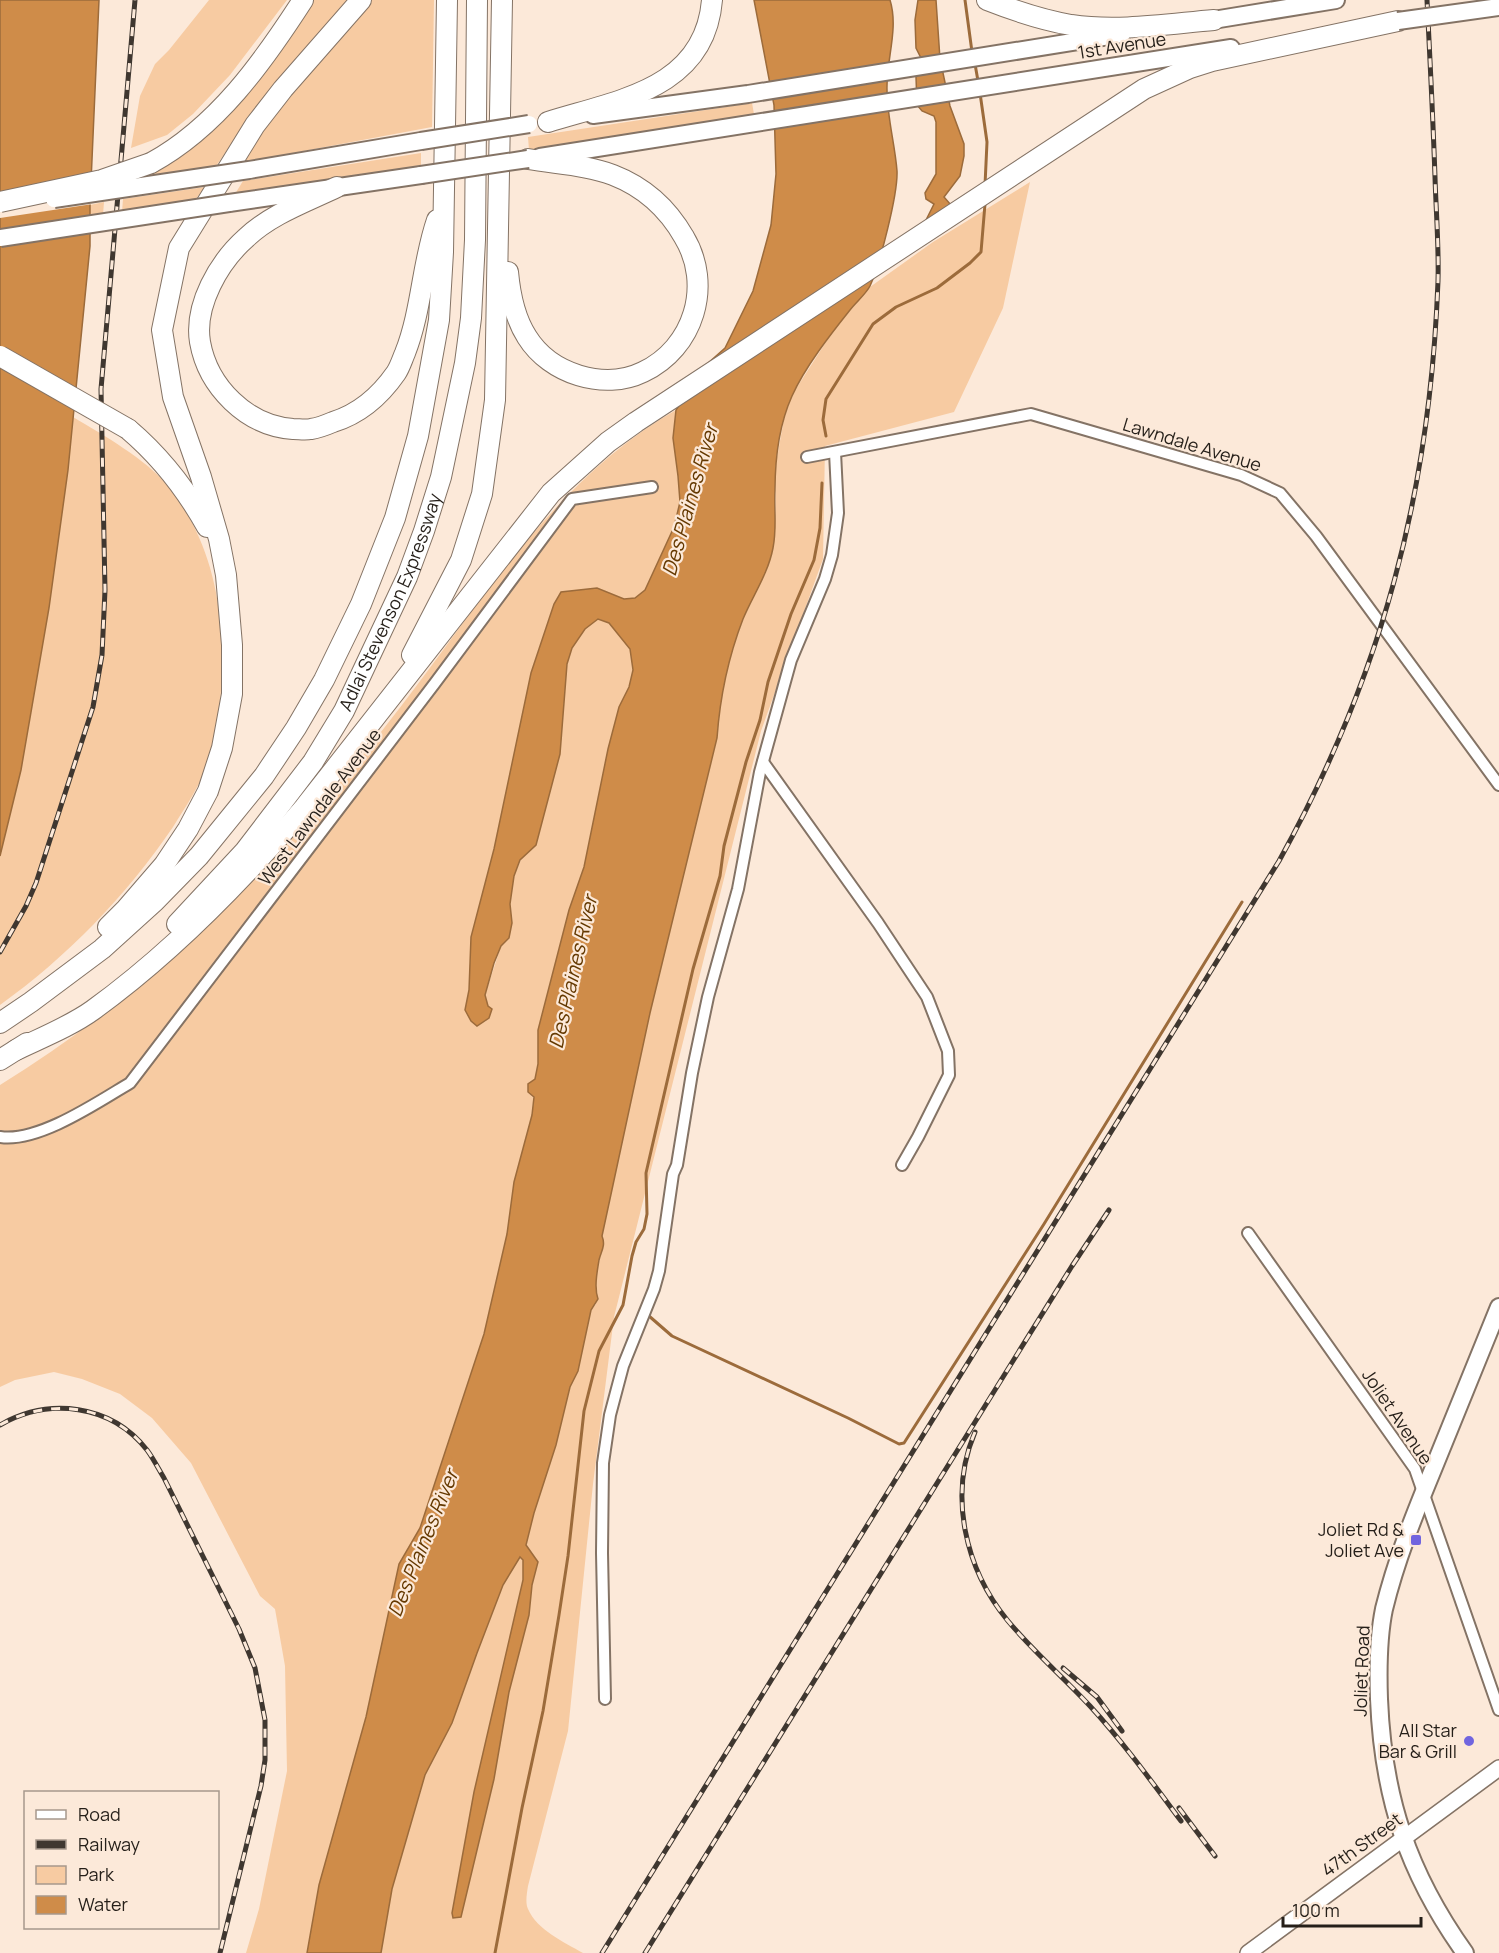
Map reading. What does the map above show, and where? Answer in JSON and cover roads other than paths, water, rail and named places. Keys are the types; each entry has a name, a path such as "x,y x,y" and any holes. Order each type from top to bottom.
{"highway":[{"path":"0,202 102,180 150,163 182,143 211,118 243,82 283,31 303,0"},
{"path":"31,1002 126,909 164,865 188,829 208,791 222,748 232,694 230,609 219,538 201,477 173,397 162,330 179,248 246,138 283,89 361,0"},
{"name":"Adlai Stevenson Expressway","path":"0,1023 102,949 155,901 199,856 264,776 296,728 324,680 361,604 395,518 418,436 439,320 444,201 447,0"},
{"name":"Adlai Stevenson Expressway","path":"8,1055 59,1022 128,968 187,914 245,851 313,762 344,711 407,577 441,477 465,363 471,318 475,240 477,0"},
{"path":"376,717 442,600 461,560 482,494 495,400 504,0"},
{"path":"538,123 641,93 678,72 697,51 710,18 712,0"},
{"path":"987,0 1032,16 1073,25 1149,26 1214,20"},
{"path":"8,1055 92,1011 174,944 223,898 268,851 304,808 551,493 608,442 1144,89 1190,68 1212,61 1398,21"},
{"path":"499,215 510,294 517,317 527,338 556,366 575,375 598,380 619,380 643,372 657,364 683,338 695,314 699,287 697,265 690,246 664,209 651,197 612,175 528,159"},
{"path":"337,187 269,220 246,238 219,267 202,306 200,341 211,375 226,396 250,416 278,428 309,430 350,417 378,396 397,372 413,333 430,240 444,201"},
{"path":"0,356 128,429 159,457 193,502 207,528 218,556 230,609"}],"main road":[{"name":"1st Avenue","path":"0,207 249,170 538,123 748,94 1336,0"},
{"name":"1st Avenue","path":"0,238 528,159 751,122 1499,7"},
{"path":"1429,16 1499,14"},
{"name":"Joliet Road","path":"1465,1953 1423,1886 1403,1839 1388,1784 1380,1728 1378,1670 1384,1610 1400,1554 1499,1307"},
{"name":"47th Street","path":"1248,1953 1499,1768"}],"street":[{"name":"Lawndale Avenue","path":"807,458 1031,414 1241,475 1280,493 1332,558 1499,785"},
{"path":"605,1699 603,1463 610,1415 623,1366 659,1271 673,1174 692,1073 708,997 738,889 763,762 791,660 825,579 832,555 838,513 835,452"},
{"name":"West Lawndale Avenue","path":"0,1137 19,1138 43,1130 81,1113 130,1083 435,683 572,499 652,487"},
{"path":"763,762 873,915 927,997 948,1051 949,1075 902,1165"},
{"name":"Joliet Avenue","path":"1248,1233 1415,1469 1499,1710"}],"water":[{"path":"0,0 99,0 90,246 68,470 49,608 21,770 0,856"},
{"name":"Des Plaines River","path":"754,0 890,0 893,33 887,79 887,100 897,182 888,229 870,286 834,330 811,363 797,385 784,419 776,466 775,526 771,558 743,619 729,663 720,707 717,738 650,1013 602,1236 603,1246 596,1280 598,1299 591,1310 578,1371 570,1387 556,1445 526,1545 538,1562 532,1585 529,1615 509,1692 494,1779 461,1917 453,1918 452,1913 474,1792 523,1580 523,1560 520,1557 503,1585 452,1723 425,1775 392,1889 381,1953 307,1953 319,1885 366,1717 399,1564 420,1528 484,1334 507,1234 514,1182 532,1115 534,1097 528,1092 528,1084 535,1079 538,1064 538,1030 569,910 584,867 619,707 629,687 633,670 630,649 609,623 598,619 585,629 572,648 567,664 560,754 536,845 520,860 514,876 509,938 501,946 485,995 488,1006 492,1009 489,1018 477,1026 465,1010 469,990 471,937 494,849 531,673 554,604 561,592 597,588 624,599 635,598 645,590 674,527 680,502 673,438 676,410 706,365 725,348 753,291 771,225 776,174 774,105"},
{"path":"918,0 936,0 940,59 950,106 964,144 960,176 944,197 951,205 924,224 934,204 926,199 925,193 936,174 936,122 934,116 922,111 917,105 916,77 924,64 916,48 915,20"}],"waterway":[{"path":"965,0 972,52"},
{"path":"975,64 978,81"},
{"path":"980,93 987,142 985,185"},
{"path":"826,436 823,420 826,399 873,324 896,307 937,288 981,252 985,204"},
{"path":"495,1953 543,1711 559,1615 584,1411 599,1351 623,1305 632,1256 636,1242 644,1229 647,1214 646,1173 693,969 720,876 724,846 746,762 760,720 768,682 791,614 814,560 820,528 822,483"},
{"path":"649,1316 672,1336 899,1444 904,1443 1044,1224 1242,902"}],"railway":[{"path":"0,952 36,883 93,707 102,655 105,590 101,389 135,0"},
{"path":"602,1953 1279,861 1315,791 1346,722 1372,652 1394,581 1411,509 1424,435 1433,359 1438,255 1427,0"},
{"path":"645,1953 1109,1210"},
{"path":"0,1425 19,1416 59,1408 98,1414 116,1423 132,1435 147,1450 164,1478 239,1629 255,1668 265,1720 265,1760 261,1786 220,1953"},
{"path":"975,1432 967,1456 962,1506 965,1531 972,1555 993,1601 1028,1643 1102,1720 1181,1821"},
{"path":"1063,1668 1097,1697 1122,1731"},
{"path":"1179,1808 1215,1856"}],"place":[{"name":"Joliet Rd & Joliet Ave","path":"1416,1540"},
{"name":"All Star Bar & Grill","path":"1469,1741"}]}
